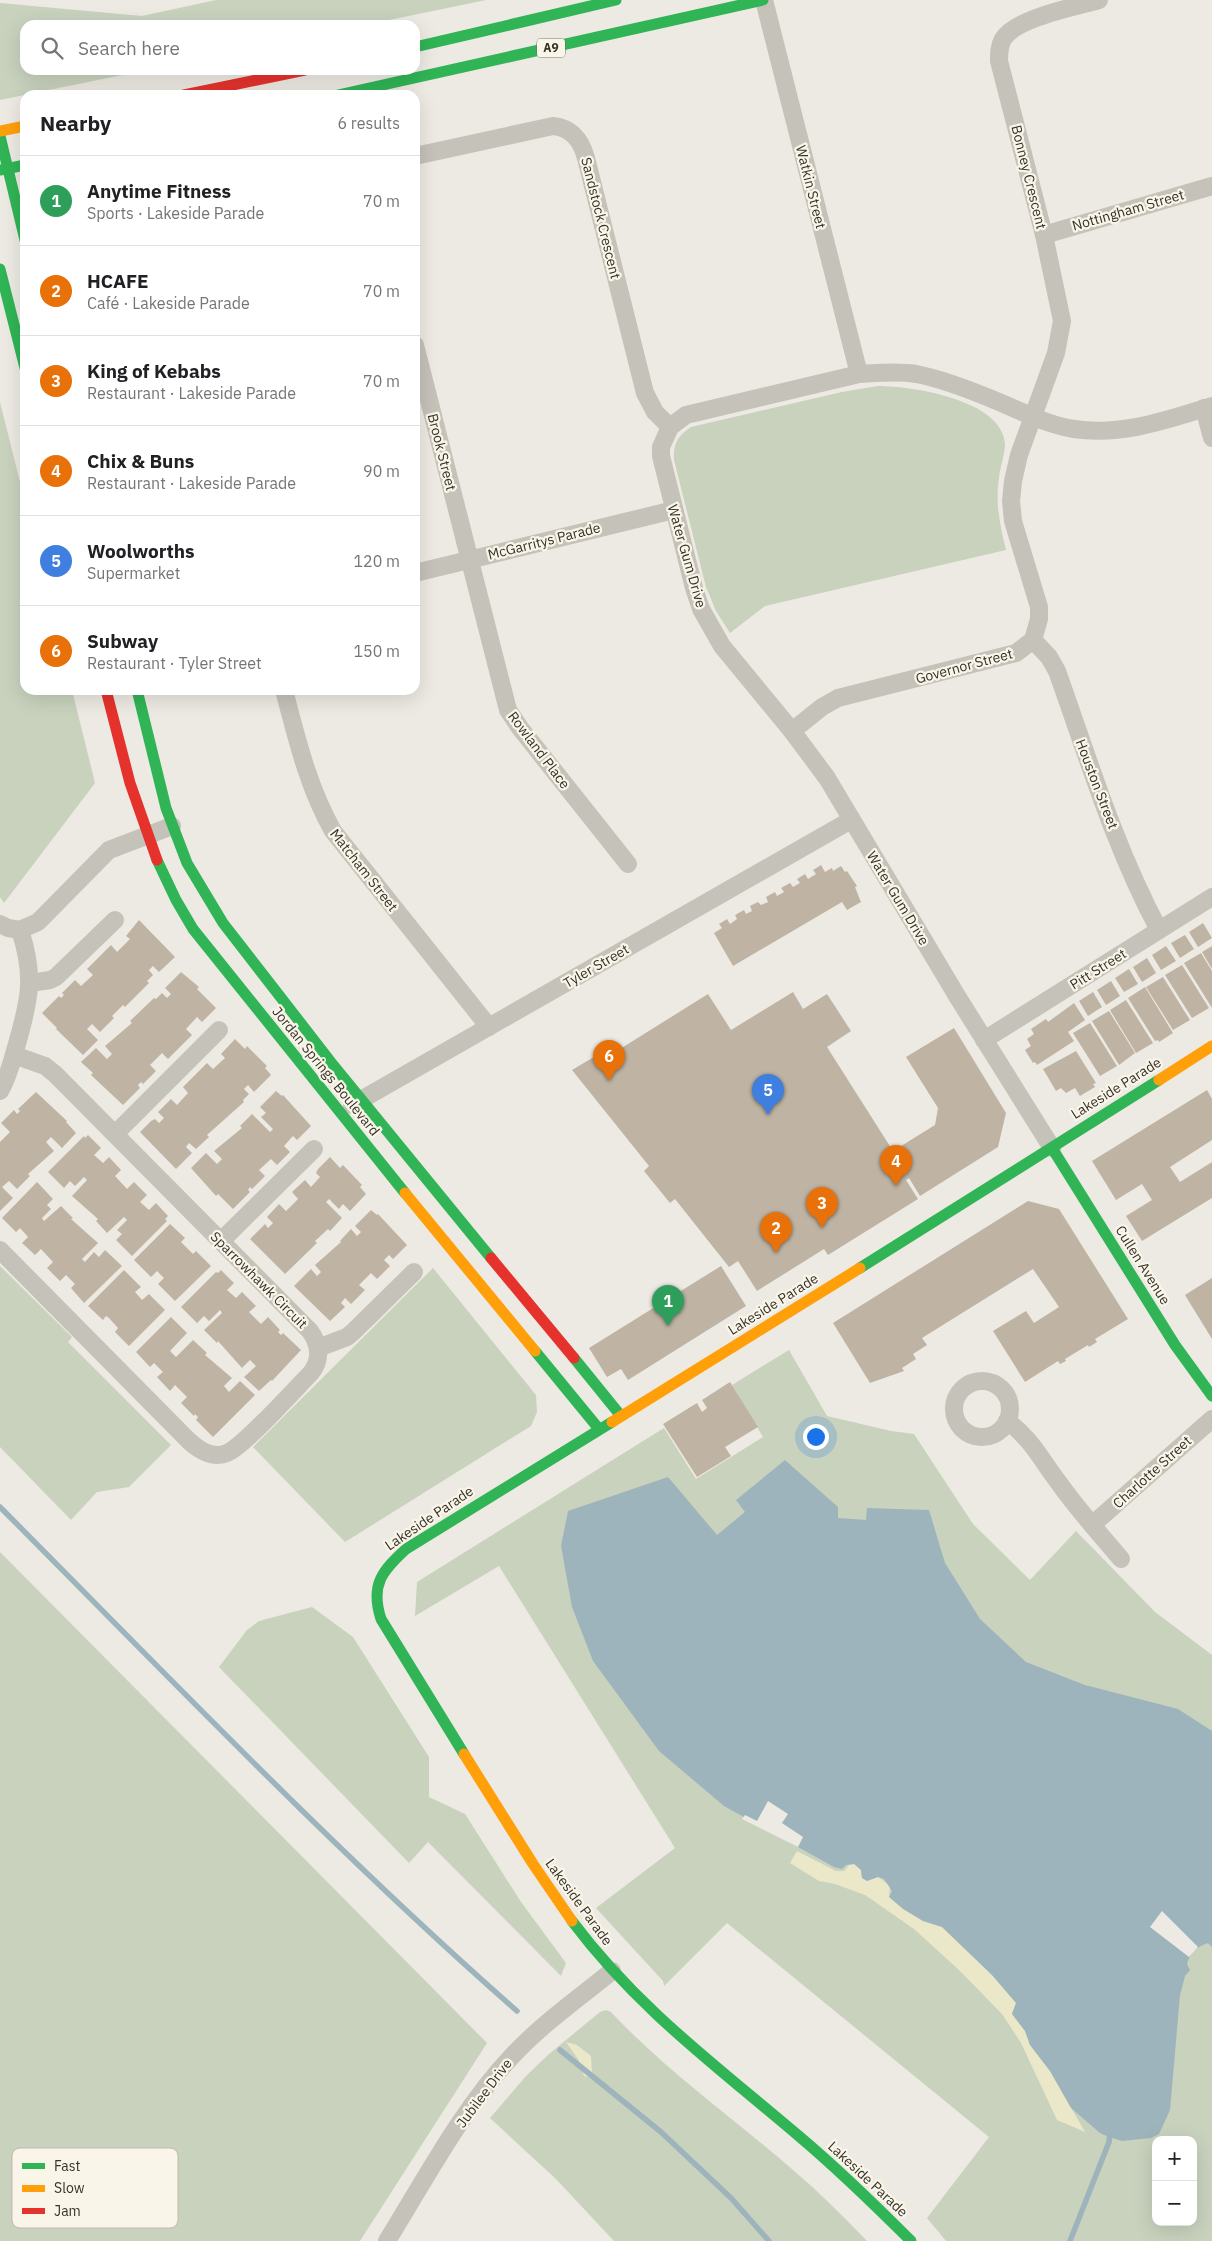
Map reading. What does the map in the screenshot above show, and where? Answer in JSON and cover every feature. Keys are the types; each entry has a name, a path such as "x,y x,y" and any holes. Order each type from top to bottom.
{"main road":[{"name":"A9","path":"420,46 616,0"},
{"name":"A9","path":"360,90 764,0"},
{"path":"208,90 281,75"},
{"path":"0,131 20,127"},
{"path":"0,136 4,169 20,223"},
{"path":"4,169 20,166"},
{"path":"0,269 20,348"},
{"name":"Jordan Springs Boulevard","path":"107,695 132,794 145,836 166,884 193,928 340,1112 599,1429"},
{"name":"Jordan Springs Boulevard","path":"138,695 172,826 194,875 223,923 362,1100 621,1416"},
{"name":"Lakeside Parade","path":"911,2241 839,2171 689,2045 639,2000 612,1971 555,1898 528,1856 388,1632 377,1613 375,1594 380,1578 389,1563 406,1548 1052,1148 1212,1046"},
{"name":"Cullen Avenue","path":"1052,1148 1175,1345 1212,1396"}],"street":[{"name":"Watkin Street","path":"764,0 858,374"},
{"name":"Bonney Crescent","path":"1033,416 1056,353 1062,321 1044,235 999,62 999,49 1004,38 1018,25 1099,0"},
{"name":"Sandstock Crescent","path":"420,155 553,126 561,127 578,138 583,146 644,393 655,412 670,427"},
{"name":"Nottingham Street","path":"1044,235 1212,186"},
{"name":"Brook Street","path":"420,364 469,560"},
{"path":"670,427 681,418 695,412 858,374 888,372 916,374 973,392 1033,416 1074,429 1114,431 1142,427 1208,407 1212,438"},
{"path":"1033,416 1019,455 1011,500 1013,521 1039,607 1039,619 1033,640"},
{"name":"Water Gum Drive","path":"670,427 661,447 661,456 694,588 710,627 722,646 792,731 827,778 984,1040 1052,1148"},
{"name":"McGarritys Parade","path":"420,572 674,510"},
{"name":"Rowland Place","path":"469,560 508,710 520,728 628,864"},
{"name":"Governor Street","path":"792,731 822,706 838,698 1005,658 1016,653 1033,640"},
{"name":"Houston Street","path":"1033,640 1049,657 1057,671 1108,815 1159,930"},
{"name":"Matcham Street","path":"285,695 308,777 323,813 333,831 489,1027"},
{"name":"Tyler Street","path":"340,1112 851,820"},
{"path":"0,924 8,928 20,930 38,922 109,850 172,826"},
{"name":"Pitt Street","path":"984,1040 1212,897"},
{"path":"30,983 50,980 56,977 115,920"},
{"path":"0,1091 8,1077 27,1008 30,983 26,949 20,930"},
{"path":"115,1134 219,1030"},
{"name":"Sparrowhawk Circuit","path":"14,1055 46,1066 55,1074 310,1331 318,1348"},
{"path":"221,1241 314,1149"},
{"path":"0,1250 197,1448 206,1453 220,1455 238,1446 313,1370 318,1360 318,1348 346,1337 353,1332 414,1272"},
{"name":"Charlotte Street","path":"1092,1525 1212,1419"},
{"path":"1007,1421 1020,1430 1033,1444 1058,1483 1120,1559"},
{"name":"Jubilee Drive","path":"387,2241 462,2120 496,2074 534,2036 612,1971"}],"green space":[{"path":"216,0 486,0 389,20 20,20 20,75 122,75 49,90 20,90 20,96 0,100 0,3 142,16"},
{"path":"878,386 912,389 954,398 973,406 989,416 1000,429 1005,444 998,487 998,505 1006,550 765,606 730,633 716,611 706,587 674,460 674,449 677,440 691,427 842,392"},
{"path":"0,402 20,482 20,695 73,695 95,783 4,903 0,897"},
{"path":"0,1266 72,1337 68,1342 171,1445 129,1487 97,1492 71,1520 0,1447"},
{"path":"433,1268 536,1395 537,1412 531,1426 345,1542 253,1447"},
{"path":"789,1350 827,1416 891,1431 914,1434 973,1524 1030,1580 1076,1531 1155,1612 1212,1655 1212,2241 946,2241 927,2218 989,2137 727,1923 664,1986 663,1981 596,1908 675,1848 499,1566 415,1616 417,1582 664,1428 696,1479 763,1437 732,1385"},
{"path":"0,1552 487,2043 360,2241 0,2241"},
{"path":"312,1607 353,1637 429,1757 429,1797 465,1814 521,1902 566,1963 561,1976 428,1842 409,1863 219,1667 247,1630 259,1621"},
{"path":"606,2010 611,2012 632,2034 677,2074 803,2178 867,2241 614,2241 556,2179 490,2118 526,2076 549,2054 600,2012"}],"sand":[{"path":"797,1851 836,1871 844,1871 849,1865 854,1864 861,1870 862,1878 867,1881 878,1877 890,1886 889,1897 923,1921 942,1927 992,1975 1016,2003 1012,2014 1025,2031 1030,2045 1050,2071 1085,2132 1057,2120 1021,2043 1002,2014 959,1970 914,1929 865,1895 835,1884 819,1881 790,1863"},
{"path":"566,2042 577,2045 591,2056 592,2074 588,2077 584,2076 578,2059"}],"water":[{"path":"785,1460 838,1507 838,1518 866,1520 867,1508 929,1510 945,1563 980,1619 1026,1662 1085,1685 1178,1709 1212,1731 1212,1947 1208,1943 1197,1948 1190,1956 1187,1964 1190,1970 1185,1976 1180,1995 1170,2110 1159,2134 1151,2138 1122,2141 1100,2133 1071,2108 1050,2071 1030,2045 1025,2031 1012,2014 1016,2003 992,1975 942,1927 923,1921 903,1909 889,1897 892,1891 884,1879 878,1877 867,1881 862,1878 861,1870 854,1864 846,1865 842,1869 834,1867 724,1806 659,1751 593,1661 572,1607 561,1546 568,1511 668,1477 717,1535 745,1512 736,1500"}],"pier":[{"path":"768,1801 788,1814 782,1823 803,1837 798,1847 742,1819 745,1815 757,1821"},
{"path":"1162,1911 1198,1947 1189,1957 1150,1927"}],"building":[{"path":"821,865 825,872 832,868 833,871 841,866 845,872 847,871 857,886 855,887 861,902 847,910 842,902 733,966 714,933 722,928 719,924 727,919 730,924 737,919 735,915 744,910 746,914 752,911 750,906 758,902 761,905 768,902 766,897 775,892 777,896 784,892 781,888 790,883 793,887 800,883 797,879 805,874 808,879 816,874 813,870"},
{"path":"139,920 175,957 159,972 153,966 149,970 153,975 147,981 149,983 125,1007 123,1005 112,1016 114,1018 100,1032 92,1024 87,1029 98,1040 83,1055 42,1013 59,996 61,998 64,995 62,993 75,980 81,986 93,975 87,969 111,945 117,952 130,939 126,936"},
{"path":"1203,923 1212,938 1198,947 1189,932"},
{"path":"1185,935 1194,949 1180,958 1171,943"},
{"path":"1166,946 1176,961 1161,970 1152,955"},
{"path":"1212,946 1212,969 1202,952"},
{"path":"1201,953 1212,971 1212,1008 1184,963"},
{"path":"1147,958 1156,973 1142,982 1133,967"},
{"path":"1182,965 1209,1008 1192,1018 1165,975"},
{"path":"1129,969 1138,984 1124,992 1115,978"},
{"path":"181,972 199,987 197,989 216,1008 202,1022 197,1017 186,1029 192,1035 168,1059 162,1053 150,1065 156,1071 143,1084 141,1082 138,1085 140,1088 123,1105 91,1075 93,1073 81,1062 96,1048 107,1059 112,1054 105,1046 132,1023 130,1021 154,998 156,999 162,993 167,998 171,994 165,988"},
{"path":"1163,977 1190,1020 1173,1030 1146,987"},
{"path":"1111,981 1120,996 1106,1005 1097,990"},
{"path":"1145,987 1173,1033 1159,1042 1158,1040 1155,1041 1128,998"},
{"path":"793,992 803,1009 827,994 851,1031 827,1047 893,1151 935,1125 938,1108 906,1057 954,1028 1006,1113 998,1147 920,1196 909,1178 906,1180 918,1199 828,1255 824,1249 757,1291 738,1261 729,1267 675,1199 670,1203 644,1171 649,1166 572,1070 609,1048 612,1054 708,994 731,1030"},
{"path":"1093,992 1102,1007 1088,1016 1079,1001"},
{"path":"1126,1000 1153,1043 1136,1053 1110,1010"},
{"path":"1074,1003 1085,1020 1068,1032 1074,1041 1037,1065 1035,1062 1033,1063 1025,1050 1031,1046 1027,1039 1034,1034 1031,1029 1046,1019 1048,1022"},
{"path":"1109,1011 1135,1053 1119,1065 1092,1021"},
{"path":"1090,1023 1117,1066 1100,1076 1073,1033"},
{"path":"235,1039 245,1049 247,1046 267,1066 265,1068 271,1075 254,1092 248,1085 244,1089 249,1094 243,1100 244,1102 207,1135 209,1137 196,1149 189,1143 186,1147 192,1153 176,1169 140,1132 155,1119 159,1123 164,1118 158,1112 171,1099 177,1105 188,1093 183,1087 207,1063 213,1069 225,1058 221,1054"},
{"path":"1076,1051 1096,1083 1093,1084 1095,1087 1080,1096 1075,1088 1066,1093 1061,1088 1056,1091 1043,1069"},
{"path":"1207,1090 1212,1099 1212,1140 1170,1167 1180,1182 1212,1162 1212,1198 1142,1241 1126,1216 1152,1200 1142,1184 1116,1200 1092,1161"},
{"path":"276,1091 283,1095 311,1126 297,1140 293,1136 284,1146 290,1152 277,1165 271,1159 259,1170 265,1176 252,1189 250,1187 248,1190 250,1192 233,1209 218,1194 216,1196 191,1168 206,1153 217,1164 222,1159 214,1151 242,1128 240,1126 252,1114 270,1132 273,1129 261,1117 266,1113 260,1107"},
{"path":"36,1092 67,1121 76,1133 62,1148 51,1137 46,1142 54,1151 28,1174 30,1176 17,1189 9,1181 2,1187 13,1198 0,1211 0,1142 10,1132 1,1123 14,1110 17,1114 20,1111 18,1109"},
{"path":"88,1135 101,1148 94,1155 103,1163 109,1157 121,1170 115,1176 127,1189 134,1182 147,1195 140,1202 149,1210 156,1203 168,1216 165,1219 167,1221 132,1256 116,1240 122,1234 117,1230 127,1220 124,1217 107,1233 96,1221 98,1219 72,1196 87,1180 84,1177 75,1186 70,1181 64,1188 48,1172 84,1136 85,1138"},
{"path":"330,1157 340,1168 343,1165 362,1185 360,1187 366,1194 350,1211 343,1204 339,1209 329,1199 326,1202 342,1218 330,1231 328,1229 315,1241 317,1243 285,1274 250,1239 265,1224 268,1228 273,1223 267,1217 279,1204 286,1211 298,1199 292,1192 305,1180 311,1187 320,1177 316,1173 318,1169"},
{"path":"37,1182 53,1199 47,1205 51,1209 42,1218 44,1221 61,1206 73,1218 71,1219 98,1243 82,1259 85,1262 94,1252 99,1257 105,1250 122,1266 84,1303 71,1288 75,1284 66,1275 60,1281 47,1268 53,1262 41,1249 35,1255 22,1243 28,1237 20,1228 16,1232 2,1218"},
{"path":"1028,1201 1059,1209 1128,1319 1095,1339 1097,1342 1089,1347 1088,1345 1060,1364 1058,1361 1025,1382 993,1331 1026,1311 1034,1323 1059,1307 1033,1269 922,1338 927,1345 913,1354 916,1359 902,1368 904,1371 870,1383 833,1323"},
{"path":"371,1210 378,1214 407,1245 393,1259 389,1255 384,1260 390,1266 377,1279 371,1273 359,1285 365,1290 351,1304 345,1298 341,1303 345,1307 330,1321 294,1286 311,1269 317,1276 321,1272 315,1265 341,1242 351,1229 357,1236 361,1232 355,1226"},
{"path":"170,1224 185,1238 181,1242 193,1254 196,1251 211,1266 175,1301 158,1284 164,1278 157,1271 151,1277 134,1260"},
{"path":"721,1266 746,1306 628,1380 621,1369 607,1377 589,1348"},
{"path":"124,1270 141,1287 135,1292 142,1300 149,1294 165,1310 129,1346 115,1332 118,1328 109,1318 106,1316 103,1320 88,1306"},
{"path":"221,1270 234,1283 227,1290 236,1298 242,1292 256,1306 249,1312 261,1324 268,1317 280,1330 278,1332 281,1335 283,1333 301,1350 272,1381 259,1391 244,1377 256,1366 250,1360 242,1368 218,1341 217,1343 204,1330 222,1313 220,1310 209,1321 204,1316 197,1323 181,1307 216,1272 218,1273"},
{"path":"1212,1278 1212,1339 1185,1295"},
{"path":"171,1317 187,1333 170,1351 176,1357 193,1340 207,1353 205,1355 232,1378 224,1386 229,1392 240,1381 255,1395 213,1437 196,1420 198,1417 195,1414 194,1416 181,1403 187,1397 175,1385 170,1391 157,1377 163,1372 154,1363 150,1367 136,1352"},
{"path":"730,1382 758,1427 725,1447 731,1456 697,1477 663,1424 697,1403 702,1412 707,1408 702,1400"}],"waterway":[{"path":"0,1507 319,1827 450,1951 517,2011"},
{"path":"560,2050 661,2132 731,2198 769,2241"},
{"path":"1070,2241 1109,2142 1110,2131"}],"traffic: fast":[{"path":"420,46 616,0"},
{"path":"360,90 763,0"},
{"path":"0,136 20,219"},
{"path":"0,170 20,166"},
{"path":"0,269 20,348"},
{"path":"138,695 166,808 187,863 223,923 334,1066 491,1258"},
{"path":"157,860 176,900 193,929 405,1193"},
{"path":"860,1268 1159,1080"},
{"path":"1052,1148 1175,1345 1212,1396"},
{"path":"535,1351 599,1429"},
{"path":"574,1358 621,1416"},
{"path":"464,1754 381,1619 377,1597 380,1580 390,1564 406,1549 612,1422"},
{"path":"572,1921 597,1953 652,2010 709,2061 829,2162 911,2241"}],"traffic: slow":[{"path":"0,131 20,127"},
{"path":"1159,1080 1212,1046"},
{"path":"405,1193 535,1351"},
{"path":"612,1422 860,1268"},
{"path":"464,1754 533,1864 572,1921"}],"traffic: jam":[{"path":"208,90 281,75"},
{"path":"107,695 130,783 157,860"},
{"path":"491,1258 574,1358"}],"place":[{"name":"Subway","path":"609,1081"},
{"name":"Woolworths","path":"768,1115"},
{"name":"Chix & Buns","path":"896,1186"},
{"name":"King of Kebabs","path":"822,1228"},
{"name":"HCAFE","path":"776,1253"},
{"name":"Anytime Fitness","path":"668,1326"}]}
